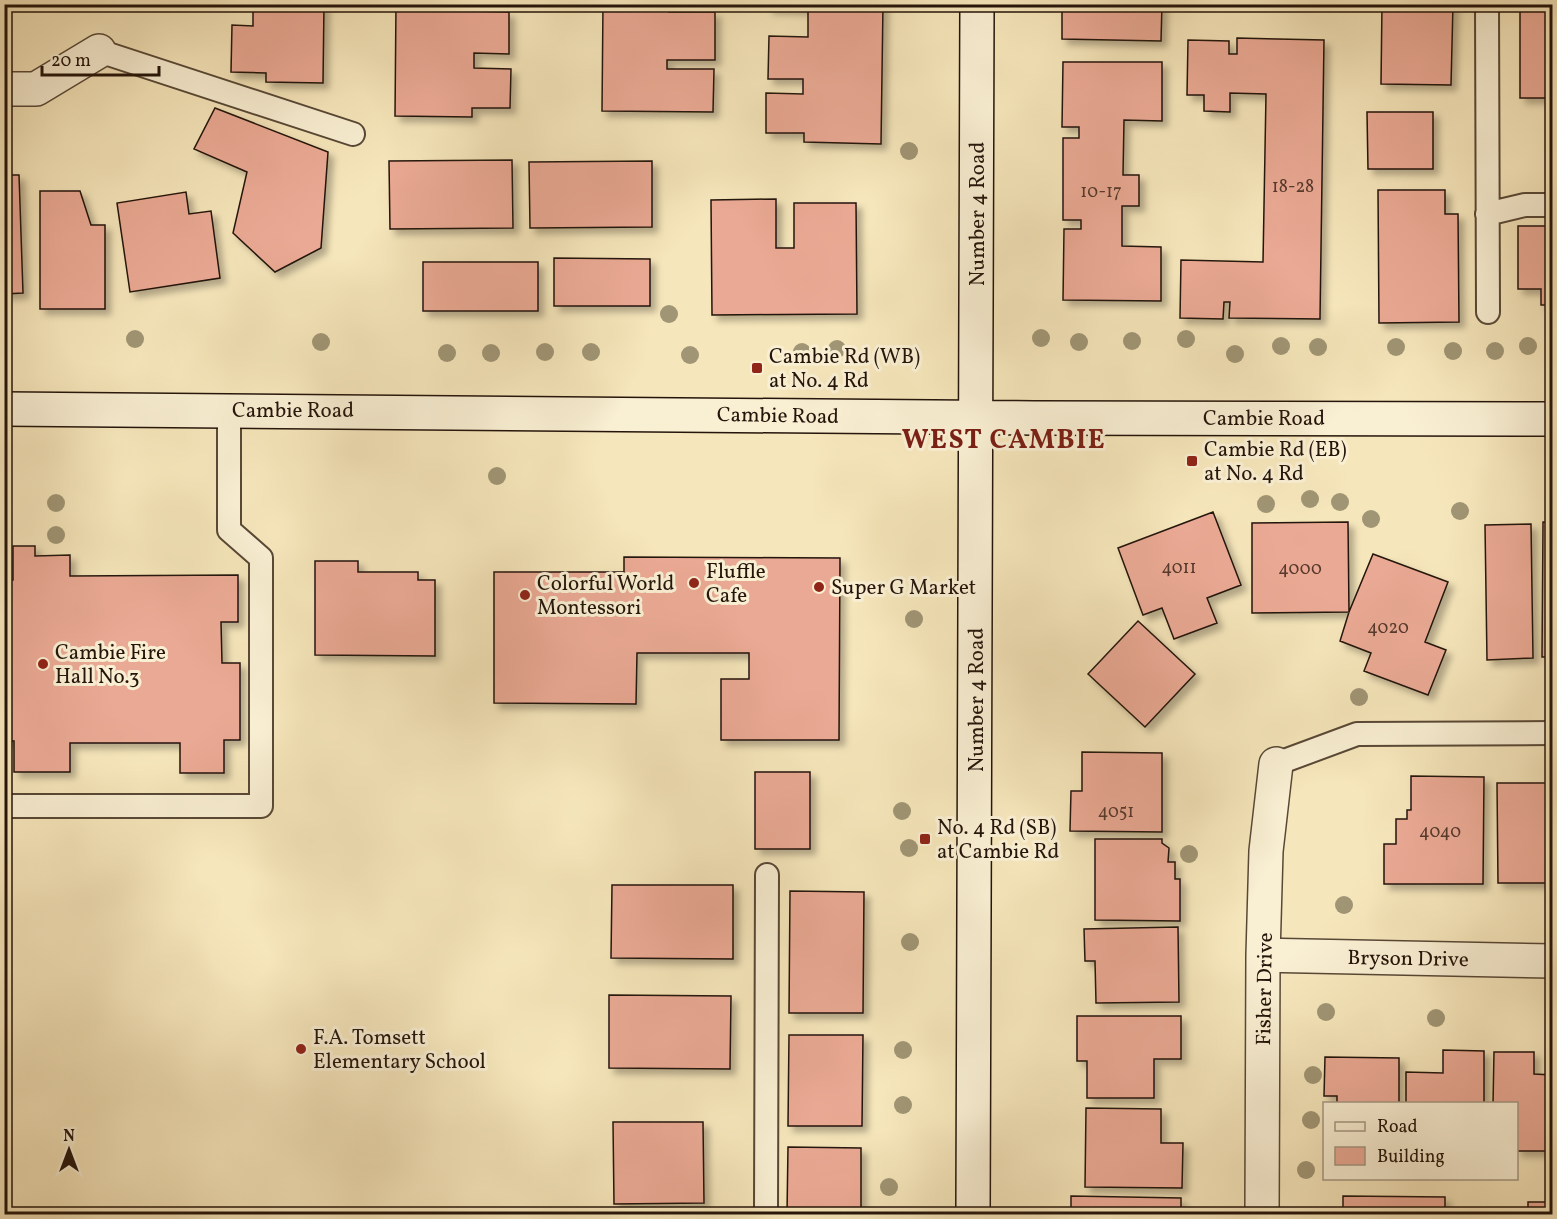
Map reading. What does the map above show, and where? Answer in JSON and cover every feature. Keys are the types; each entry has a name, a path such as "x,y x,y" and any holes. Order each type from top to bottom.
{"main road":[{"name":"Number 4 Road","path":"973,1215 977,4"},
{"path":"4,89 36,89 99,51"},
{"name":"Cambie Road","path":"4,409 1552,419"},
{"name":"Fisher Drive","path":"1262,1215 1263,955 1266,851 1276,764"},
{"name":"Bryson Drive","path":"1263,955 1552,961"}],"lane":[{"path":"1487,4 1488,312"},
{"path":"99,51 353,134"},
{"path":"1487,214 1525,205 1552,205"},
{"path":"4,806 261,806 261,558 229,530 229,410"},
{"path":"1276,764 1357,734 1552,733"},
{"path":"766,1215 767,875"}],"building":[{"path":"253,4 324,4 323,83 266,82 266,73 231,72 232,25 253,26"},
{"path":"396,4 470,4 470,11 509,12 509,54 474,53 474,68 511,69 510,108 472,108 472,117 395,116"},
{"path":"603,4 669,4 669,12 715,12 715,60 667,60 667,69 714,69 713,112 602,111"},
{"path":"768,4 883,4 881,144 804,142 804,133 766,133 766,93 803,94 803,79 768,79 769,36 808,37 808,9 768,8"},
{"path":"1062,4 1162,4 1161,41 1062,39"},
{"path":"1382,4 1453,4 1451,85 1381,84"},
{"path":"1520,4 1552,4 1552,98 1520,98"},
{"path":"1237,38 1324,40 1320,319 1229,318 1230,302 1224,302 1223,319 1180,318 1181,260 1263,262 1266,94 1230,93 1230,112 1204,111 1204,95 1187,95 1188,40 1229,41 1229,54 1237,54"},
{"path":"1063,62 1162,62 1162,121 1124,120 1123,175 1139,175 1139,206 1122,206 1122,246 1161,247 1161,301 1063,300 1064,229 1081,229 1081,220 1063,220 1063,138 1079,138 1079,127 1062,127"},
{"path":"215,108 328,152 321,248 275,272 233,233 247,172 194,149"},
{"path":"1367,112 1433,112 1433,169 1368,169"},
{"path":"512,160 513,228 390,229 389,161"},
{"path":"652,161 652,227 530,228 529,162"},
{"path":"4,175 19,175 23,293 4,294"},
{"path":"1378,190 1445,190 1445,214 1458,214 1459,322 1379,323"},
{"path":"40,191 80,191 91,225 105,225 105,309 40,309"},
{"path":"186,192 189,214 211,211 220,278 130,292 117,203"},
{"path":"776,199 776,248 794,248 794,203 856,203 857,314 712,315 711,200"},
{"path":"1518,226 1552,226 1552,305 1541,305 1541,289 1518,289"},
{"path":"554,258 650,259 650,306 554,306"},
{"path":"423,262 538,262 538,311 423,311"},
{"path":"1213,512 1241,585 1207,598 1217,623 1174,639 1162,608 1143,615 1118,548"},
{"path":"1348,522 1349,612 1252,613 1252,523"},
{"path":"1543,522 1552,523 1552,657 1542,657"},
{"path":"1531,524 1533,658 1487,660 1485,525"},
{"path":"13,546 35,546 35,556 70,555 70,576 238,575 238,622 221,622 222,663 240,663 240,740 224,740 224,773 180,773 180,743 70,743 70,772 14,772 14,741 4,741 4,580 13,580"},
{"path":"1373,554 1448,582 1425,642 1446,650 1428,695 1364,671 1371,653 1340,641 1349,612"},
{"path":"624,557 840,558 839,740 721,740 721,679 749,679 749,653 637,653 636,704 494,703 494,572 624,572"},
{"path":"315,561 358,561 358,572 418,572 418,580 435,580 435,656 315,655"},
{"path":"1138,621 1195,674 1145,727 1088,674"},
{"path":"1082,752 1162,753 1162,832 1070,831 1071,791 1082,791"},
{"path":"755,772 810,772 810,849 755,849"},
{"path":"1411,776 1484,777 1483,884 1384,884 1384,844 1396,844 1396,819 1407,819 1407,810 1411,810"},
{"path":"1497,783 1552,783 1552,883 1498,883"},
{"path":"1095,839 1162,839 1162,843 1169,848 1168,862 1175,862 1175,879 1180,879 1180,921 1095,920"},
{"path":"612,885 733,885 733,959 611,958"},
{"path":"790,891 864,892 863,1013 789,1013"},
{"path":"1178,927 1179,1002 1096,1003 1095,961 1085,961 1084,929"},
{"path":"609,995 731,996 730,1069 609,1068"},
{"path":"1077,1016 1181,1016 1181,1059 1154,1059 1154,1098 1087,1098 1087,1061 1077,1061"},
{"path":"789,1035 863,1035 862,1126 788,1126"},
{"path":"1443,1050 1484,1051 1484,1102 1406,1102 1406,1072 1443,1073"},
{"path":"1494,1052 1534,1052 1534,1074 1552,1075 1552,1151 1518,1151 1518,1102 1493,1102"},
{"path":"1325,1057 1399,1058 1399,1102 1337,1102 1337,1096 1324,1096"},
{"path":"1086,1108 1161,1109 1161,1143 1183,1143 1182,1188 1085,1187"},
{"path":"613,1122 703,1122 704,1203 614,1204"},
{"path":"788,1147 861,1148 861,1214 787,1214"},
{"path":"1071,1196 1181,1198 1181,1214 1071,1214"},
{"path":"1343,1196 1445,1197 1445,1214 1343,1214"},
{"path":"1528,1202 1552,1202 1552,1214 1528,1214"}],"place":[{"name":"Cambie Rd (WB) at No. 4 Rd","path":"757,368"},
{"name":"Cambie Rd (EB) at No. 4 Rd","path":"1192,461"},
{"name":"Fluffle Cafe","path":"694,583"},
{"name":"Super G Market","path":"819,587"},
{"name":"Colorful World Montessori","path":"525,595"},
{"name":"Cambie Fire Hall No.3","path":"43,664"},
{"name":"No. 4 Rd (SB) at Cambie Rd","path":"925,839"},
{"name":"F.A. Tomsett Elementary School","path":"301,1049"}],"district":[{"name":"WEST CAMBIE","path":"1004,439"}]}
